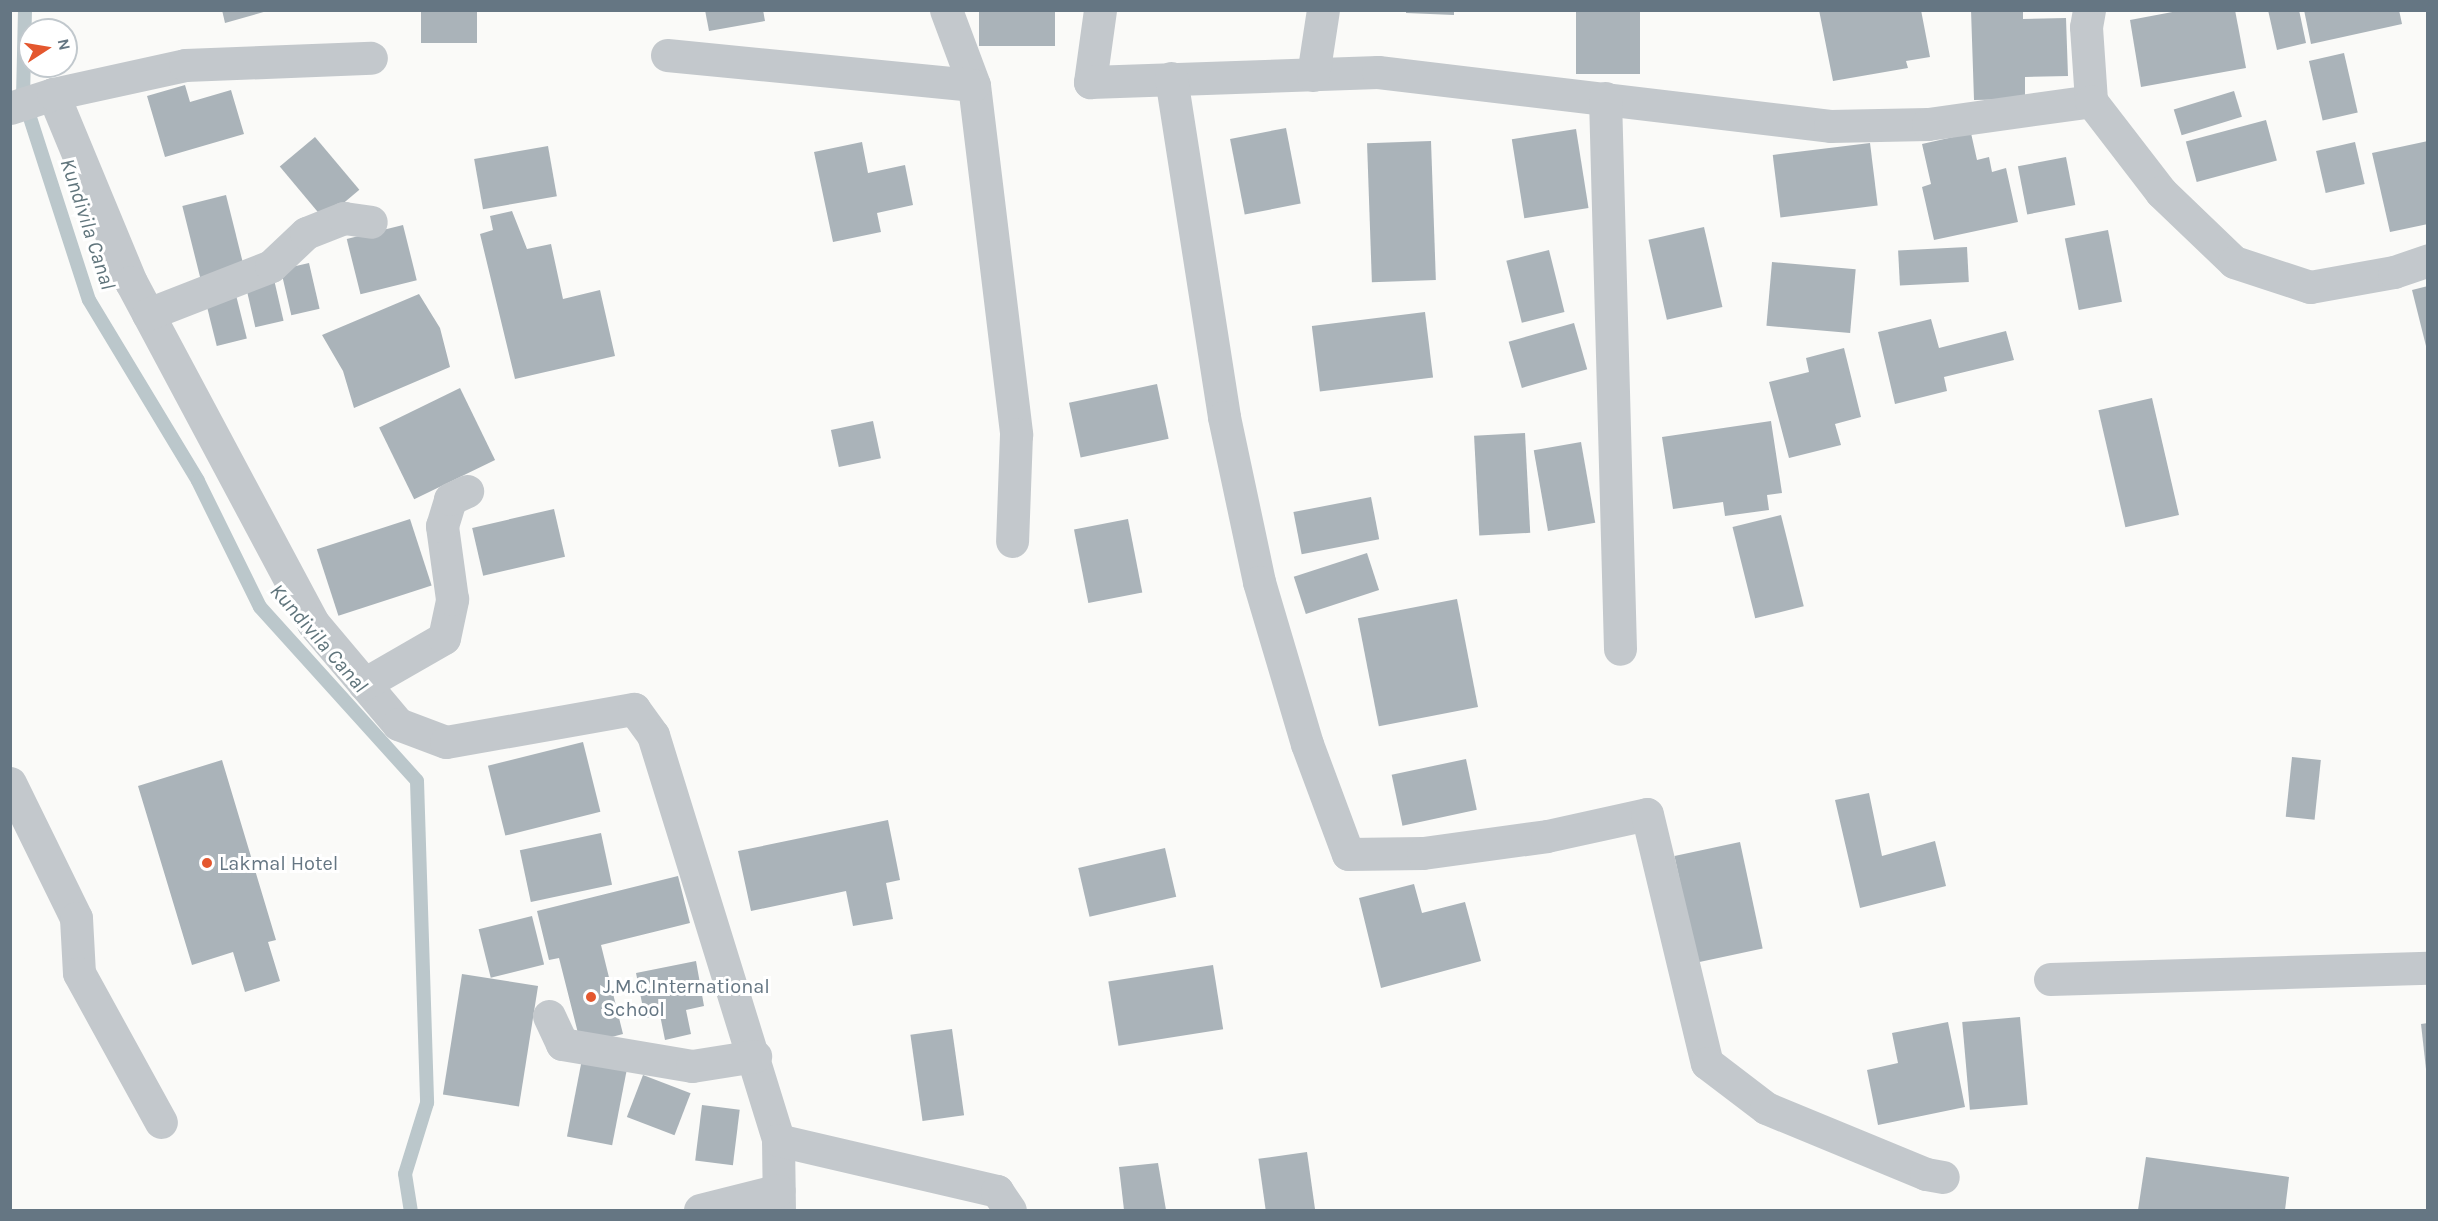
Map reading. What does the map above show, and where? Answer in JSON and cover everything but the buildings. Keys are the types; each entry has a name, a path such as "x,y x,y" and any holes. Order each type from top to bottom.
{"street":[{"path":"946,10 974,85 1016,434 1012,541"},
{"path":"1100,10 1090,82 1378,72 1830,126 1928,124 2091,101"},
{"path":"1313,75 1323,10"},
{"path":"2089,10 2086,27 2091,101 2161,192 2234,262 2310,287 2394,272 2427,260"},
{"path":"667,55 974,85"},
{"path":"10,108 53,94 185,65 371,58"},
{"path":"1171,78 1224,417 1259,582 1307,744 1348,854 1434,851 1547,836 1647,814 1707,1063 1766,1108 1926,1174 1943,1177"},
{"path":"53,94 147,314 314,623 398,724 446,742 634,709 653,735 755,1056 778,1140 779,1200 700,1210"},
{"path":"1605,98 1620,649"},
{"path":"147,314 271,266 316,229 344,218 371,222"},
{"path":"364,684 444,638 452,599 442,526 450,499 467,491"},
{"path":"10,783 76,918 79,973 161,1122"},
{"path":"2050,979 2427,968"},
{"path":"549,1016 562,1044 693,1066 755,1056"},
{"path":"778,1140 997,1191 1010,1210"}],"waterway":[{"name":"Kundivila Canal","path":"25,10 23,96 89,300 198,481 260,607 417,781 427,1103 405,1174 411,1210"}],"place":[{"name":"Lakmal Hotel","path":"207,863"},
{"name":"J.M.C.International School","path":"591,997"}]}
